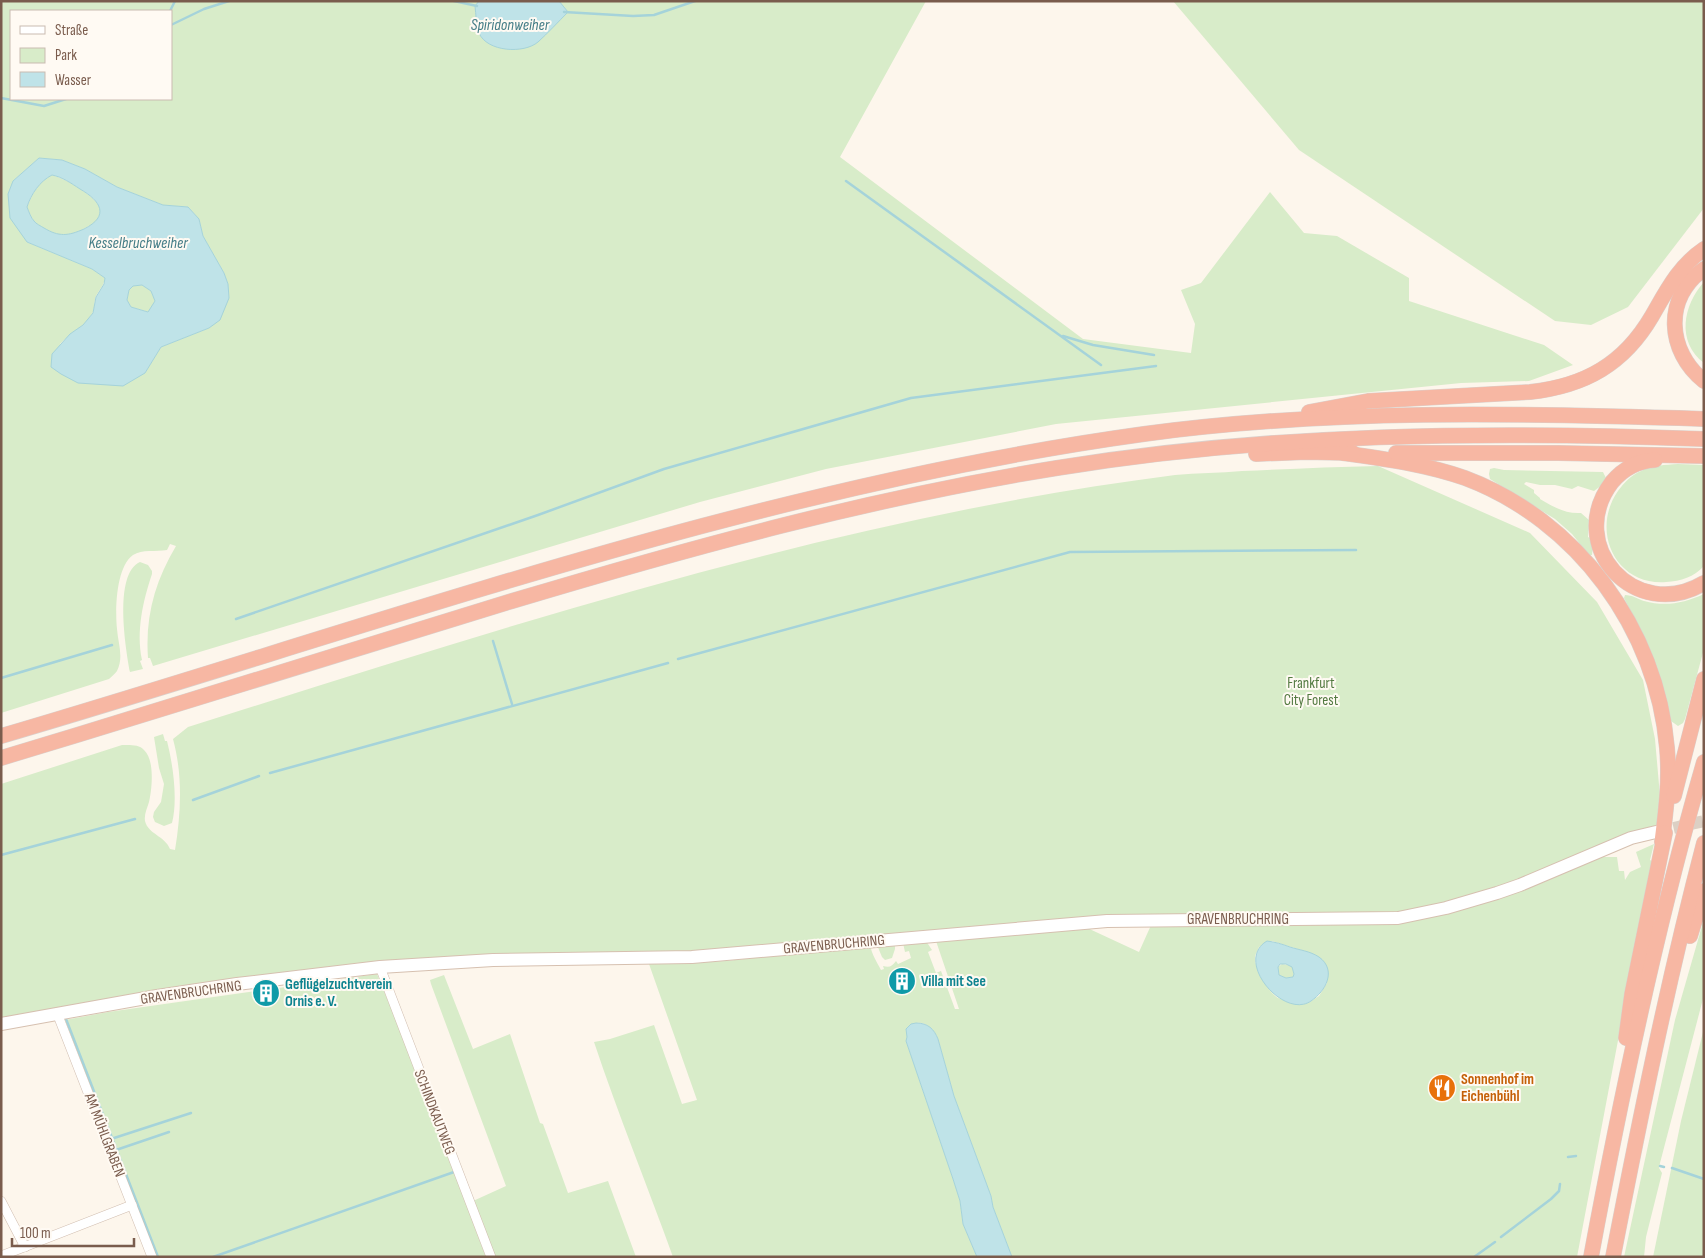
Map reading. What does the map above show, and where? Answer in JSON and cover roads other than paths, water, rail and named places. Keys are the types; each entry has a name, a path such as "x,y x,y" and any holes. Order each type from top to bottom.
{"highway":[{"path":"1243,424 1368,402 1530,392 1555,389 1577,382 1603,370 1628,348 1651,318 1674,278 1692,258 1704,249"},
{"path":"1704,269 1692,279 1683,292 1677,306 1674,324 1677,343 1683,359 1688,367 1704,381"},
{"path":"1625,416 1704,409"},
{"path":"1,736 672,533 926,472 1011,456 1149,434 1243,424 1373,417 1496,415 1704,419"},
{"path":"1,758 646,561 857,507 983,481 1095,462 1182,451 1318,439 1575,435 1704,439"},
{"path":"1182,451 1249,454 1343,452 1704,456"},
{"path":"1343,452 1420,465 1465,478 1521,507 1543,522 1571,546 1591,567 1613,596 1635,634 1656,689 1664,721 1668,757 1668,794 1632,994 1620,1104"},
{"path":"1704,456 1651,460 1626,469 1615,479 1604,495 1598,512 1597,527 1599,544 1607,562 1615,573 1633,587 1650,593 1669,595 1687,591 1704,583"},
{"path":"1659,837 1704,679"},
{"path":"1591,1257 1620,1104 1667,901 1704,762"},
{"path":"1612,1257 1676,950 1704,843"},
{"path":"1657,1038 1704,891"}],"street":[{"name":"GRAVENBRUCHRING","path":"1,1024 228,986 380,967 493,960 692,957 1107,920 1398,918 1438,910 1497,893 1631,838 1659,837"},
{"name":"SCHINDKAUTWEG","path":"380,967 491,1257"},
{"name":"AM MÜHLGRABEN","path":"58,1013 152,1257"},
{"path":"1,1201 25,1247"},
{"path":"1,1256 132,1205"}],"water":[{"name":"Spiridonweiher","path":"479,1 559,1 568,12 542,39 532,46 506,49 490,44 479,33 475,6"},
{"name":"Kesselbruchweiher","path":"39,158 62,160 85,169 117,187 163,205 188,207 199,219 203,236 224,273 228,284 229,298 220,320 209,328 161,347 145,373 123,386 78,383 61,374 51,367 52,354 93,313 96,297 104,284 105,278 92,269 27,242 10,218 8,194 13,181","holes":["52,175 63,179 93,198 100,209 100,214 92,224 84,229 64,235 49,231 33,220 27,207 29,202 40,184","142,285 151,291 155,301 148,312 131,307 127,300 129,290 133,286"]},
{"path":"1267,941 1316,955 1324,962 1327,968 1328,974 1325,986 1311,1001 1300,1005 1276,996 1266,986 1259,974 1256,961 1258,950","holes":["1280,964 1292,967 1293,977 1286,978 1279,975 1278,967"]},
{"path":"916,1023 930,1027 938,1039 954,1096 1012,1257 977,1257 963,1224 960,1201 906,1041 906,1029 911,1024"}],"waterway":[{"path":"170,10 175,1"},
{"path":"172,25 204,9 229,1"},
{"path":"454,1 477,6"},
{"path":"564,12 633,16 654,15 695,1"},
{"path":"1,98 10,100"},
{"path":"12,100 44,106 63,100"},
{"path":"846,181 1101,365"},
{"path":"1063,336 1093,345 1154,355"},
{"path":"236,619 538,515 664,469 911,398 1156,366"},
{"path":"678,659 1070,552 1356,550"},
{"path":"493,641 512,704"},
{"path":"1,678 112,645"},
{"path":"270,773 668,663"},
{"path":"193,800 259,776"},
{"path":"1,855 135,819"},
{"path":"66,1019 158,1257"},
{"path":"111,1139 191,1113"},
{"path":"116,1150 169,1132"},
{"path":"1568,1157 1576,1156"},
{"path":"1660,1166 1664,1167"},
{"path":"1672,1168 1704,1179"},
{"path":"213,1257 454,1172"},
{"path":"1501,1237 1551,1199 1559,1191 1560,1184"},
{"path":"1474,1257 1495,1242"}],"tunnel":[{"path":"1656,832 1704,821"}],"place":[{"name":"Villa mit See","path":"902,981"},
{"name":"Geflügelzuchtverein Ornis e. V.","path":"266,993"},
{"name":"Sonnenhof im Eichenbühl","path":"1442,1088"}],"park label":[{"name":"Frankfurt City Forest","path":"1311,692"}]}
